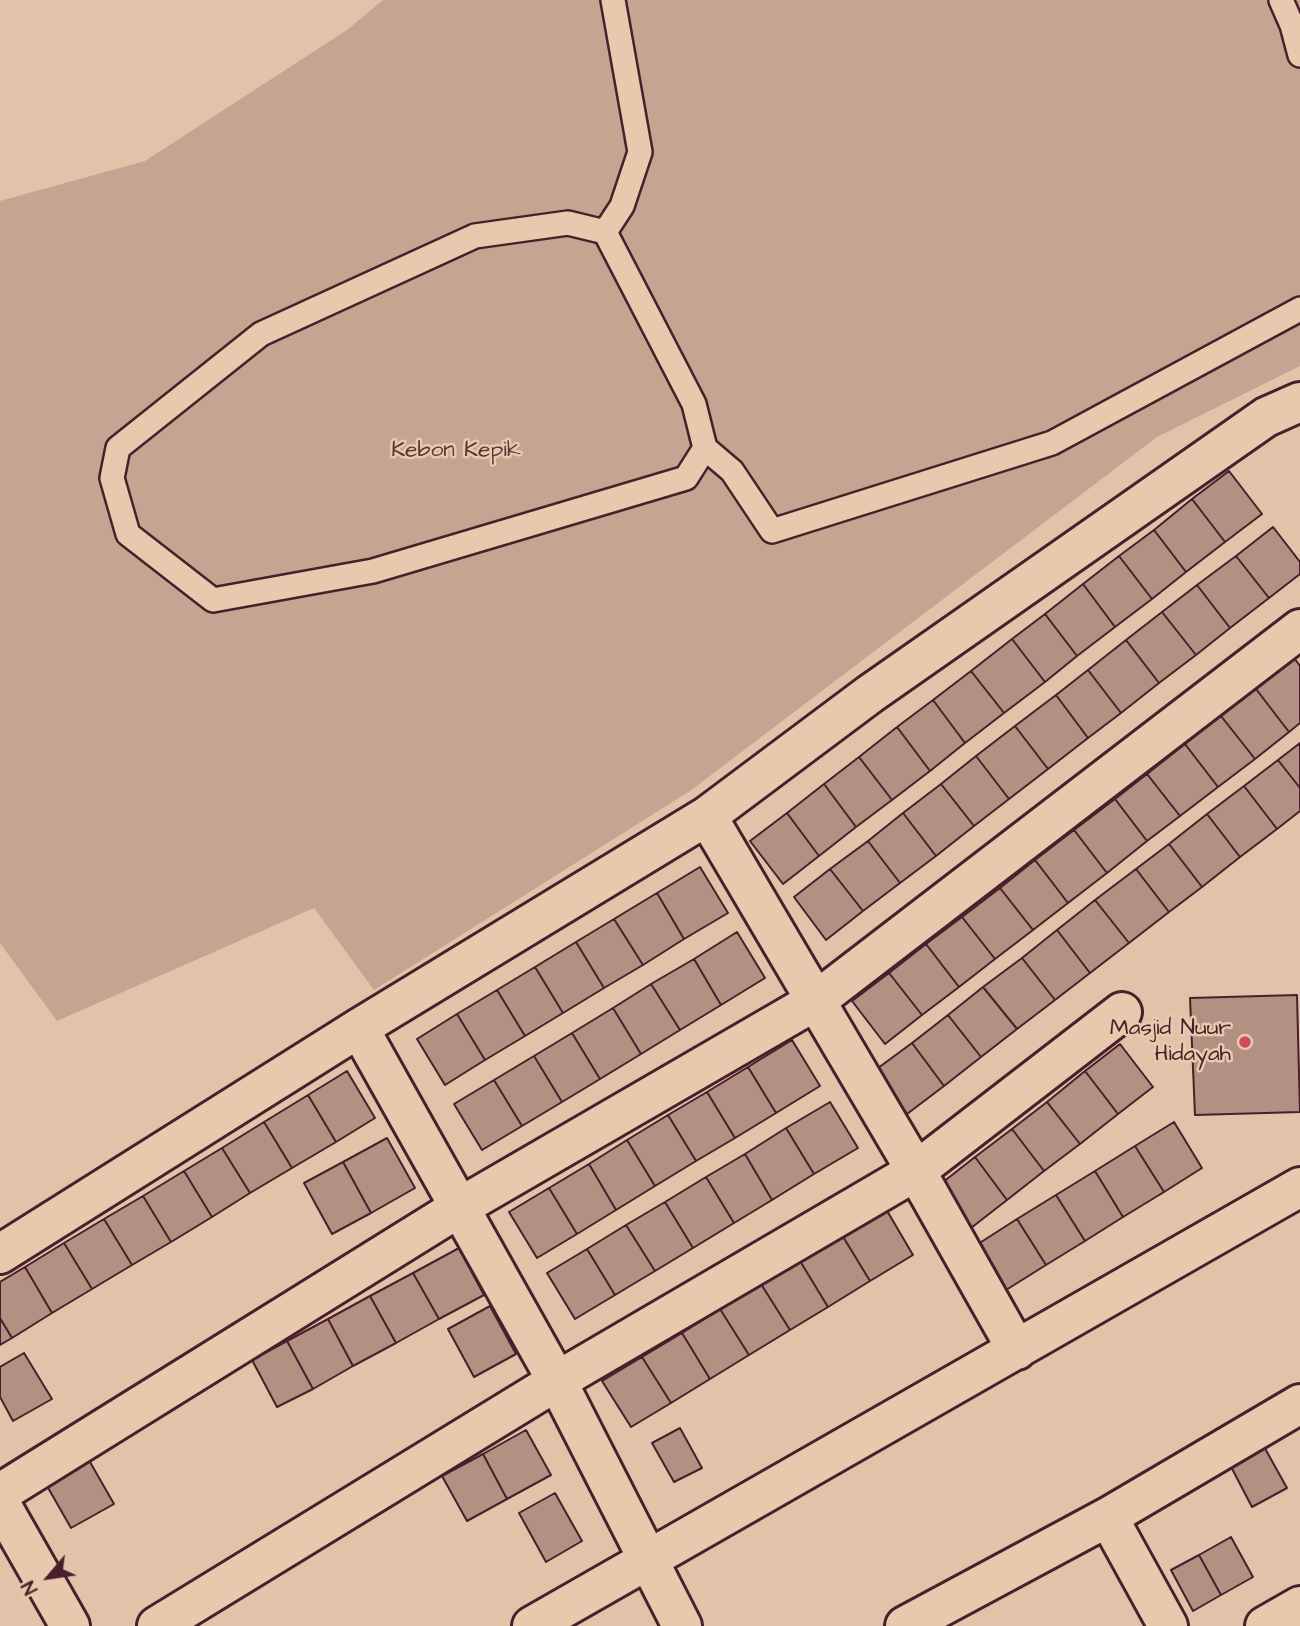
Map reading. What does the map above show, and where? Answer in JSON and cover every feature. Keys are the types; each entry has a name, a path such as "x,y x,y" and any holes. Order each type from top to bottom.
{"street":[{"path":"0,1254 359,1028 707,816 881,686 1266,417 1300,402"},
{"path":"0,1493 460,1207 817,1000 1300,629"},
{"path":"707,816 817,1000 1017,1350"},
{"path":"157,1626 557,1381 916,1171 1122,1013"},
{"path":"359,1028 557,1381 682,1626"},
{"path":"532,1626 1300,1186"},
{"path":"905,1626 1108,1517 1300,1404"},
{"path":"0,1503 70,1626"},
{"path":"1108,1517 1168,1626"},
{"path":"1265,1626 1300,1606"}],"lane":[{"path":"605,232 622,206 640,152 614,0"},
{"path":"1282,0 1300,55"},
{"path":"705,448 686,478 373,571 213,600 128,534 112,478 118,448 261,334 475,236 568,223 605,232 694,404 705,448 732,471 772,531 1052,443 1300,310"}],"green space":[{"name":"Kebon Kepik","path":"383,0 1300,0 1300,366 1157,437 690,791 374,990 314,908 57,1021 0,943 0,201 145,161 347,30"}],"building":[{"path":"1229,471 1262,514 1225,542 1192,499"},
{"path":"1192,499 1225,542 1186,572 1154,530"},
{"path":"1273,527 1300,562 1300,574 1269,598 1236,556"},
{"path":"1154,530 1186,572 1152,599 1119,556"},
{"path":"1119,556 1152,599 1115,627 1083,584"},
{"path":"1236,556 1269,598 1230,628 1197,585"},
{"path":"1083,584 1115,627 1077,656 1045,614"},
{"path":"1197,585 1230,628 1196,655 1162,612"},
{"path":"1162,612 1196,655 1159,683 1126,640"},
{"path":"1045,614 1077,656 1045,682 1012,639"},
{"path":"1012,639 1045,682 1004,713 971,671"},
{"path":"1126,640 1159,683 1121,713 1088,670"},
{"path":"1295,659 1300,666 1300,723 1289,732 1256,689"},
{"path":"1088,670 1121,713 1088,738 1056,695"},
{"path":"971,671 1004,713 965,743 933,700"},
{"path":"1256,689 1289,732 1255,759 1221,716"},
{"path":"1056,695 1088,738 1048,769 1015,726"},
{"path":"933,700 965,743 930,771 897,727"},
{"path":"1221,716 1255,759 1218,787 1185,744"},
{"path":"1015,726 1048,769 1009,799 976,756"},
{"path":"897,727 930,771 892,800 859,757"},
{"path":"1300,743 1300,788 1278,760"},
{"path":"1185,744 1218,787 1180,816 1147,774"},
{"path":"976,756 1009,799 974,826 941,784"},
{"path":"859,757 892,800 856,827 824,784"},
{"path":"1278,760 1300,788 1300,811 1277,829 1244,786"},
{"path":"1147,774 1180,816 1147,841 1115,799"},
{"path":"824,784 856,827 819,856 787,813"},
{"path":"941,784 974,826 936,856 903,813"},
{"path":"1244,786 1277,829 1240,857 1207,814"},
{"path":"1115,799 1147,841 1107,873 1074,830"},
{"path":"787,813 819,856 783,884 750,841"},
{"path":"903,813 936,856 900,883 868,841"},
{"path":"1207,814 1240,857 1202,887 1169,844"},
{"path":"1074,830 1107,873 1068,903 1035,860"},
{"path":"868,841 900,883 863,911 830,869"},
{"path":"1169,844 1202,887 1169,912 1136,869"},
{"path":"1035,860 1068,903 1033,930 1000,888"},
{"path":"700,867 728,913 684,939 657,893"},
{"path":"830,869 863,911 826,940 794,897"},
{"path":"1136,869 1169,912 1129,943 1095,900"},
{"path":"1000,888 1033,930 995,959 962,917"},
{"path":"657,893 684,939 643,965 614,919"},
{"path":"1095,900 1129,943 1090,973 1057,930"},
{"path":"962,917 995,959 959,987 926,944"},
{"path":"614,919 643,965 604,988 576,942"},
{"path":"1057,930 1090,973 1055,1000 1022,958"},
{"path":"737,932 765,978 721,1005 694,959"},
{"path":"576,942 604,988 563,1013 535,967"},
{"path":"926,944 959,987 922,1015 889,973"},
{"path":"1022,958 1055,1000 1017,1029 983,987"},
{"path":"694,959 721,1005 680,1030 651,984"},
{"path":"535,967 563,1013 525,1036 497,990"},
{"path":"889,973 922,1015 885,1044 852,1001"},
{"path":"651,984 680,1030 641,1054 613,1008"},
{"path":"983,987 1017,1029 981,1057 948,1015"},
{"path":"497,990 525,1036 485,1060 457,1014"},
{"name":"Masjid Nuur Hidayah","path":"1297,995 1300,1112 1195,1115 1190,998"},
{"path":"613,1008 641,1054 600,1079 572,1033"},
{"path":"457,1014 485,1060 445,1085 417,1039"},
{"path":"948,1015 981,1057 944,1086 912,1043"},
{"path":"572,1033 600,1079 562,1102 534,1056"},
{"path":"792,1040 820,1086 776,1113 748,1067"},
{"path":"912,1043 944,1086 907,1114 874,1071"},
{"path":"1120,1044 1153,1087 1118,1114 1085,1071"},
{"path":"534,1056 562,1102 522,1126 494,1080"},
{"path":"748,1067 776,1113 735,1138 707,1092"},
{"path":"347,1071 375,1118 336,1142 308,1095"},
{"path":"1085,1071 1118,1114 1080,1144 1047,1102"},
{"path":"494,1080 522,1126 482,1150 454,1104"},
{"path":"707,1092 735,1138 696,1161 668,1115"},
{"path":"308,1095 336,1142 292,1168 264,1122"},
{"path":"830,1102 858,1148 814,1174 786,1128"},
{"path":"1047,1102 1080,1144 1044,1171 1012,1129"},
{"path":"668,1115 696,1161 655,1186 627,1140"},
{"path":"264,1122 292,1168 250,1193 222,1148"},
{"path":"1174,1122 1202,1168 1164,1192 1135,1146"},
{"path":"786,1128 814,1174 772,1200 745,1154"},
{"path":"1012,1129 1044,1171 1007,1200 975,1157"},
{"path":"387,1138 415,1188 371,1213 343,1162"},
{"path":"627,1140 655,1186 616,1210 589,1164"},
{"path":"1135,1146 1164,1192 1123,1217 1095,1171"},
{"path":"222,1148 250,1193 212,1217 184,1171"},
{"path":"745,1154 772,1200 734,1223 706,1177"},
{"path":"975,1157 1007,1200 971,1228 938,1186"},
{"path":"343,1162 371,1213 332,1234 304,1183"},
{"path":"589,1164 616,1210 577,1234 549,1188"},
{"path":"184,1171 212,1217 171,1242 143,1196"},
{"path":"1095,1171 1123,1217 1085,1241 1056,1195"},
{"path":"706,1177 734,1223 693,1248 665,1202"},
{"path":"549,1188 577,1234 537,1258 509,1212"},
{"path":"1056,1195 1085,1241 1046,1265 1017,1219"},
{"path":"143,1196 171,1242 132,1265 104,1219"},
{"path":"665,1202 693,1248 655,1271 626,1225"},
{"path":"886,1209 913,1255 870,1281 842,1235"},
{"path":"104,1219 132,1265 92,1289 64,1243"},
{"path":"1017,1219 1046,1265 1006,1290 978,1244"},
{"path":"626,1225 655,1271 615,1295 587,1249"},
{"path":"842,1235 870,1281 828,1307 800,1261"},
{"path":"64,1243 92,1289 52,1313 25,1267"},
{"path":"459,1248 484,1295 439,1319 413,1273"},
{"path":"587,1249 615,1295 575,1319 547,1273"},
{"path":"800,1261 828,1307 790,1330 761,1284"},
{"path":"25,1267 52,1313 12,1338 0,1318 0,1282"},
{"path":"413,1273 439,1319 396,1343 370,1296"},
{"path":"761,1284 790,1330 749,1355 720,1309"},
{"path":"370,1296 396,1343 353,1366 328,1319"},
{"path":"490,1306 516,1354 474,1377 448,1329"},
{"path":"720,1309 749,1355 710,1379 682,1333"},
{"path":"0,1318 12,1338 0,1345"},
{"path":"328,1319 353,1366 313,1389 287,1341"},
{"path":"682,1333 710,1379 671,1403 642,1357"},
{"path":"287,1341 313,1389 277,1407 252,1360"},
{"path":"24,1353 52,1399 13,1421 0,1397 0,1367"},
{"path":"642,1357 671,1403 631,1427 602,1381"},
{"path":"680,1428 702,1468 674,1482 652,1443"},
{"path":"526,1430 551,1475 507,1499 483,1454"},
{"path":"1262,1443 1287,1488 1252,1507 1228,1461"},
{"path":"483,1454 507,1499 467,1521 442,1476"},
{"path":"86,1455 114,1504 71,1528 43,1479"},
{"path":"555,1493 582,1541 546,1562 519,1513"},
{"path":"1231,1537 1253,1577 1221,1595 1199,1555"},
{"path":"1199,1555 1221,1595 1193,1611 1171,1570"}],"place":[{"name":"Masjid Nuur Hidayah","path":"1245,1042"}]}
